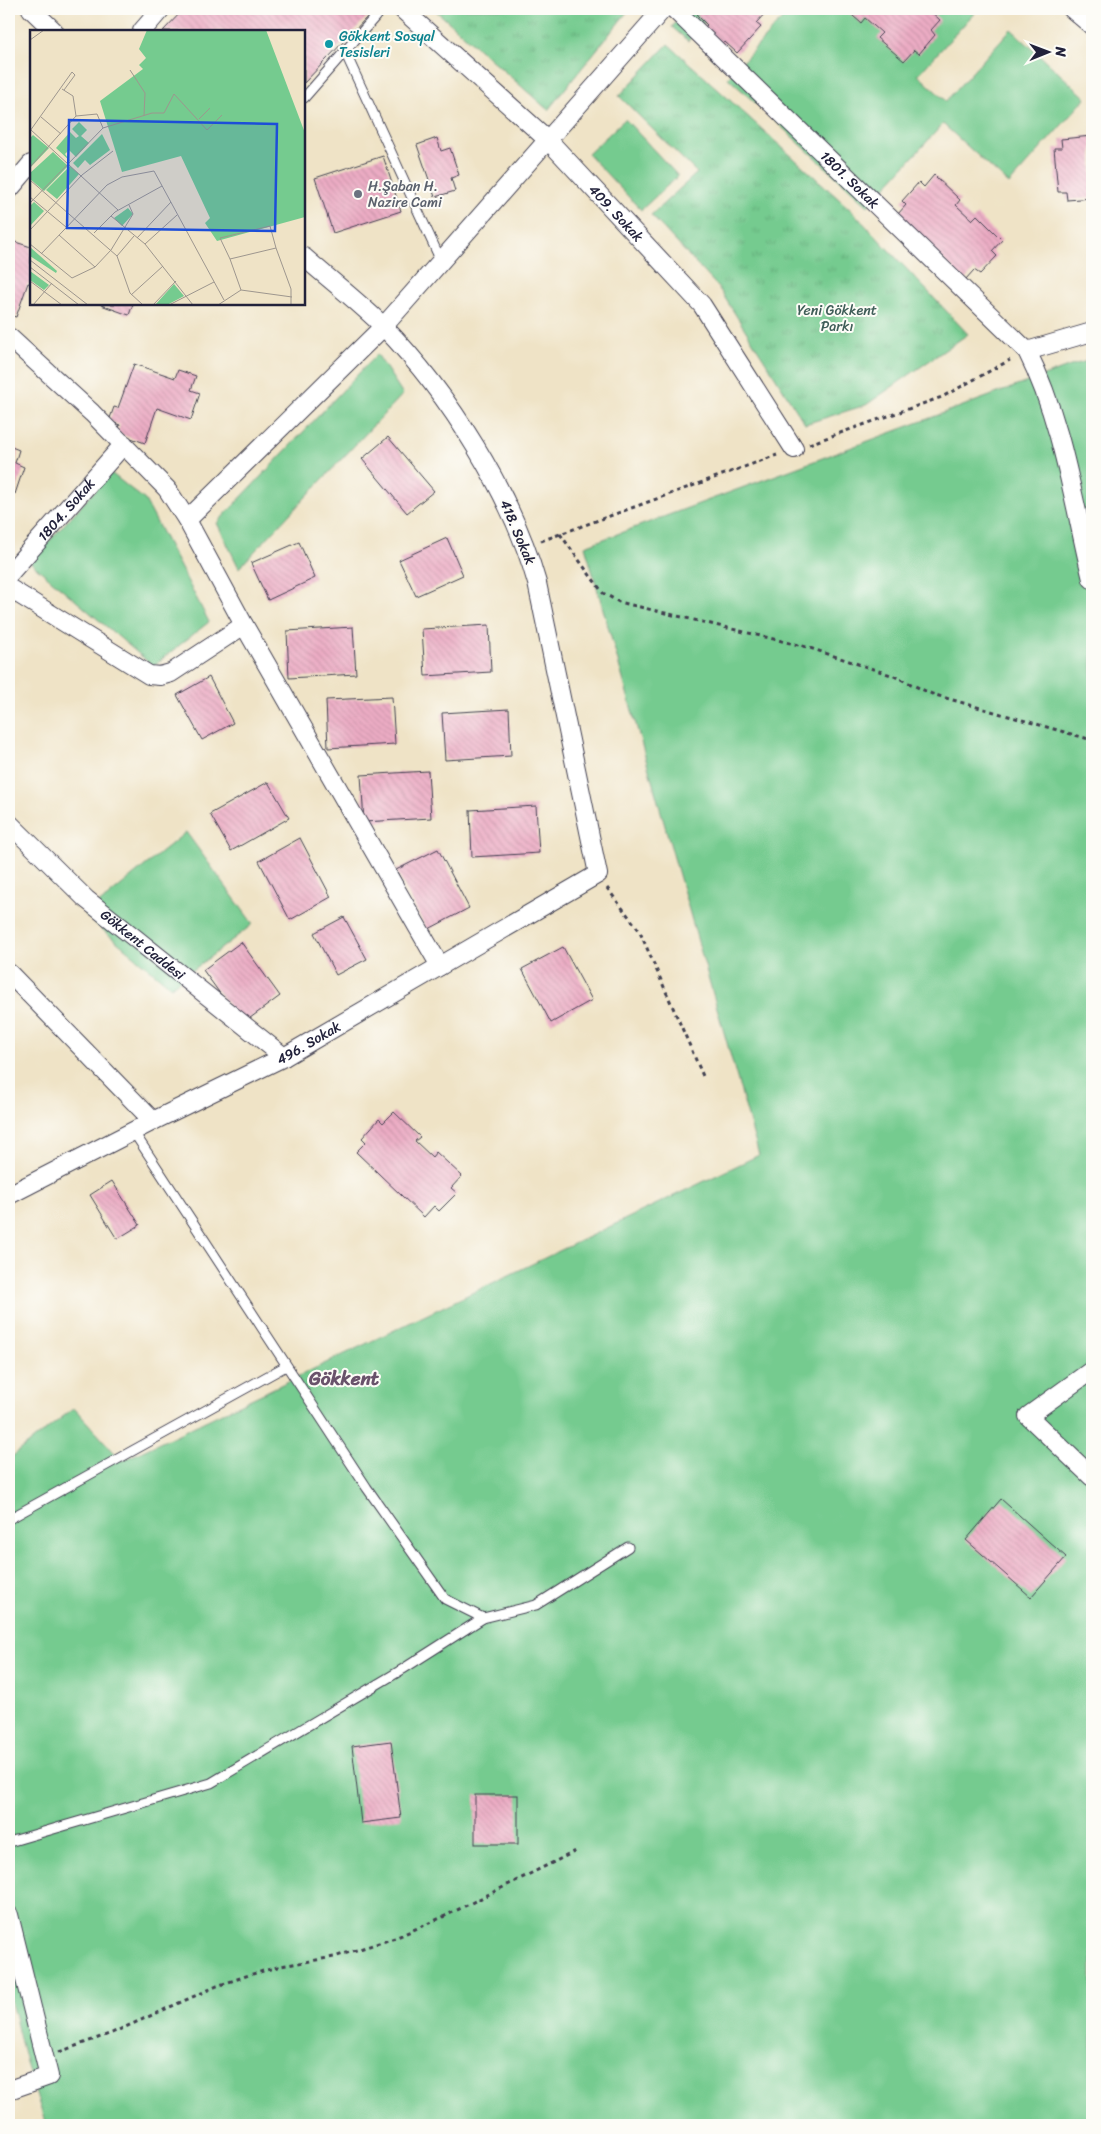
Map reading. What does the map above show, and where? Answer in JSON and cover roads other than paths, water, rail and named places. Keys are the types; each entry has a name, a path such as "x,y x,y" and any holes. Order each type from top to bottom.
{"street":[{"path":"31,9 53,30"},
{"path":"143,30 161,9"},
{"name":"409. Sokak","path":"402,9 548,140 702,305 794,449"},
{"path":"187,520 383,327 663,9"},
{"name":"1801. Sokak","path":"674,9 1026,351"},
{"path":"1072,9 1092,26"},
{"path":"9,190 30,165"},
{"name":"418. Sokak","path":"305,258 383,327 414,363 470,440 492,476 519,528 537,583 598,874"},
{"path":"1092,332 1026,351 1050,404 1074,495 1092,579"},
{"path":"9,337 124,444 167,489 187,520 244,625 440,966"},
{"name":"1804. Sokak","path":"9,574 124,444"},
{"path":"9,588 149,675 160,676 171,673 244,625"},
{"name":"Gökkent Caddesi","path":"9,823 86,899 284,1058"},
{"name":"496. Sokak","path":"9,1195 134,1130 284,1058 598,874"},
{"path":"9,973 153,1121"},
{"path":"1092,1370 1028,1416 1092,1476"},
{"path":"9,1915 49,2076 9,2090"}],"lane":[{"path":"305,97 382,9"},
{"path":"345,52 441,261"},
{"path":"134,1130 286,1366 367,1488 445,1599 483,1618"},
{"path":"9,1519 286,1366"},
{"path":"9,1842 211,1783 403,1669 483,1618 536,1605 628,1547"}],"place":[{"name":"Gökkent Sosyal Tesisleri","path":"329,44"},
{"name":"H.Şaban H. Nazire Cami","path":"358,194"}],"district":[{"name":"Gökkent","path":"344,1378"}],"park label":[{"name":"Yeni Gökkent Parkı","path":"837,318"}]}
